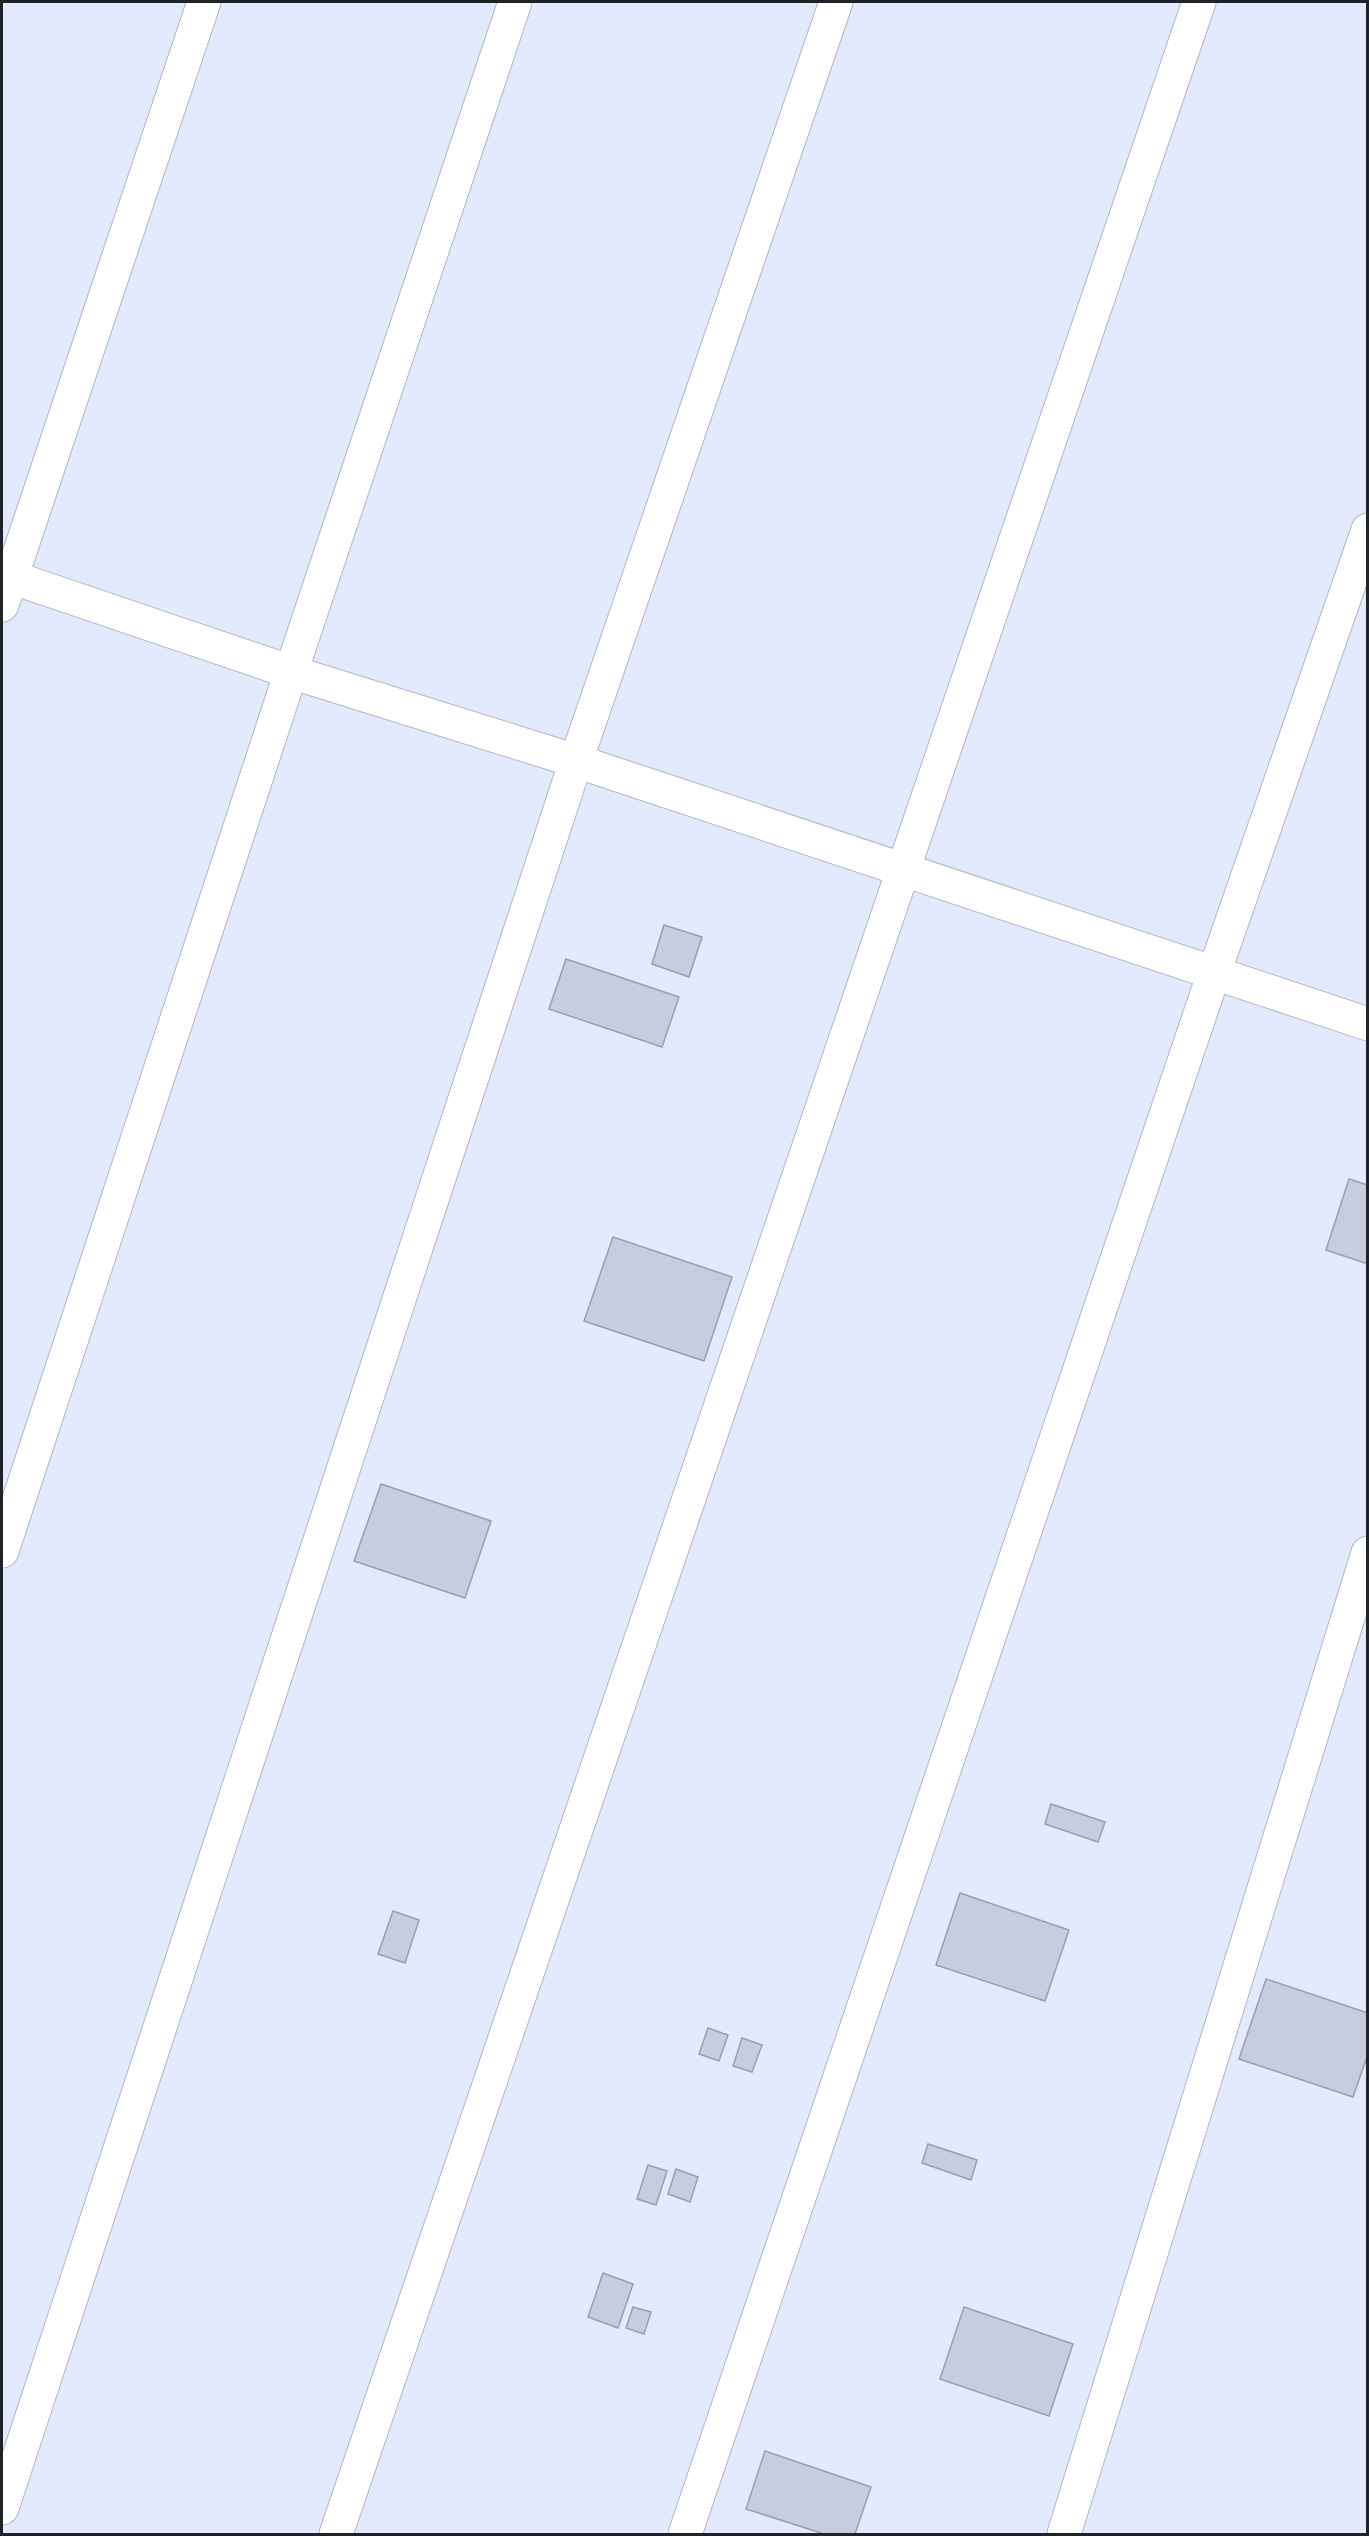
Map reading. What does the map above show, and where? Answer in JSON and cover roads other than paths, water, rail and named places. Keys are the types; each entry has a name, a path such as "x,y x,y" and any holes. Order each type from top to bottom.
{"street":[{"path":"204,2 4,586 576,761 1368,1024"},
{"path":"2,1551 291,672 515,2"},
{"path":"2,2508 576,761 836,2"},
{"path":"336,2535 1199,2"},
{"path":"686,2535 1214,974 1368,530"},
{"path":"1064,2535 1368,1553"}]}
